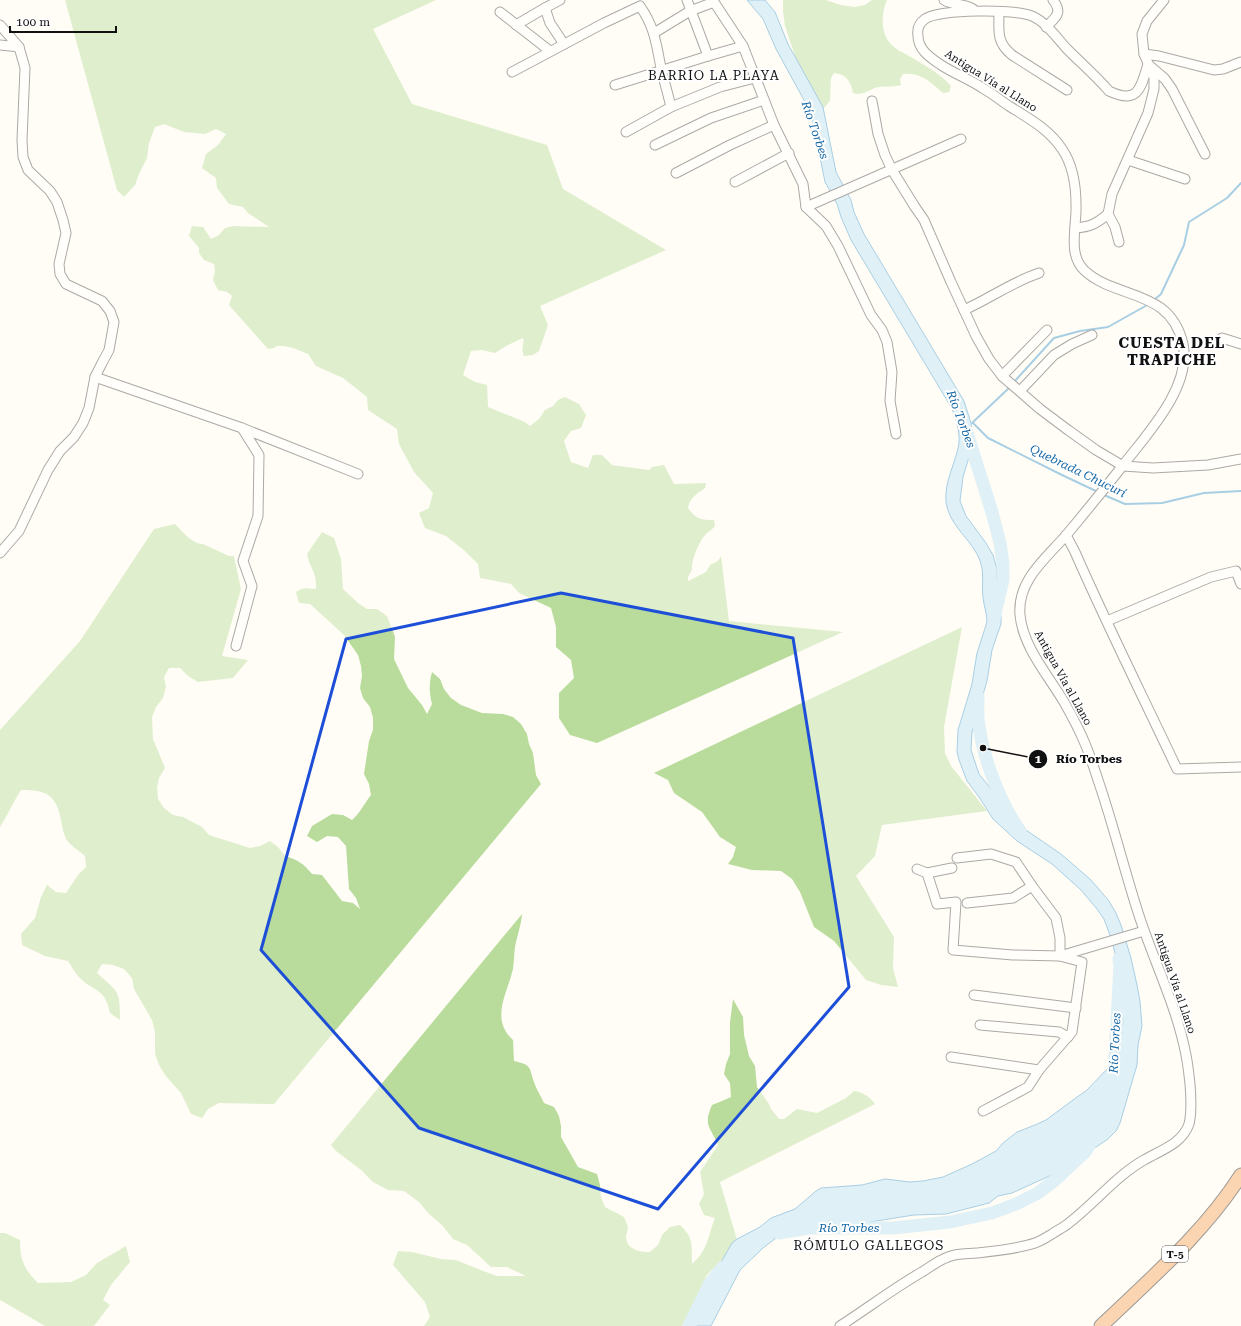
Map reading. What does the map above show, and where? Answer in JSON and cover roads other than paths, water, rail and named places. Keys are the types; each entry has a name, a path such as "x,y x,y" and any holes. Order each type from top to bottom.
{"highway":[{"name":"T-5","path":"1101,1326 1145,1286 1196,1233 1239,1184"}],"street":[{"path":"516,25 560,0"},
{"path":"687,0 708,56"},
{"path":"944,0 946,2 970,7 976,11"},
{"path":"1046,27 1058,14 1058,7 1053,0"},
{"path":"1075,228 1087,227 1097,223 1108,214 1112,194 1148,113 1154,89 1154,77 1144,54 1142,34 1147,21 1164,0"},
{"path":"654,33 690,11 714,2 743,46 774,125 803,184 806,207 826,226 887,342 892,372 890,401 896,434"},
{"path":"512,72 640,6 654,33 661,70 671,108"},
{"path":"545,8 550,23 564,44"},
{"name":"Antigua Vía al Llano","path":"840,1326 908,1280 950,1256 989,1252 1038,1242 1069,1223 1106,1189 1141,1161 1176,1143 1184,1133 1188,1124 1191,1098 1187,1058 1174,1012 1144,930 1119,845 1087,747 1066,705 1039,663 1027,640 1020,620 1020,599 1026,583 1044,558 1109,485 1154,426 1171,399 1183,367 1184,357 1182,341 1176,325 1171,317 1156,304 1138,295 1103,282 1086,272 1076,260 1075,228 1077,210 1074,177 1068,159 1053,136 981,86 938,62 927,54 920,47 918,40 919,25 928,16 942,13 976,11 1016,12 1034,16 1109,91 1120,96 1131,95 1139,89 1148,64"},
{"path":"500,12 550,52"},
{"path":"999,12 999,38 1004,48 1012,56 1067,90"},
{"path":"0,25 19,48 25,68 22,140 23,157 28,170 50,191 57,202 66,233 59,264 60,274 66,284 102,301 110,311 114,322 109,350 102,362 96,378 84,423 74,438 60,451 39,488 19,531 0,553"},
{"path":"0,45 19,48"},
{"path":"615,85 743,46"},
{"path":"1144,54 1159,56 1214,70 1223,69 1241,62"},
{"path":"1148,64 1165,79 1172,89 1205,154"},
{"path":"626,132 671,108 720,87 755,78"},
{"path":"655,146 711,118 764,100"},
{"path":"872,101 878,134 892,170 924,220 964,310 989,360 1002,376 1020,390 1040,409 1096,450 1122,466 1153,468 1208,465 1241,459"},
{"path":"676,173 730,145 774,125"},
{"path":"806,207 961,139"},
{"path":"735,182 789,154"},
{"path":"1128,160 1185,179"},
{"path":"1108,214 1115,227 1119,242"},
{"path":"964,310 985,301 1026,278 1039,273"},
{"path":"1002,376 1047,330"},
{"path":"1020,390 1054,355 1072,344 1092,335"},
{"path":"1222,338 1241,344"},
{"path":"96,378 242,428 358,474"},
{"path":"236,646 252,586 243,561 258,516 258,455 242,428"},
{"path":"1066,535 1123,658 1178,769 1241,767"},
{"path":"1107,621 1211,577 1236,571 1241,584"},
{"path":"957,858 991,854 1016,862 1056,918 1060,938 1060,956"},
{"path":"917,869 927,873 952,868"},
{"path":"927,873 937,904 956,902 953,950 1013,955 1060,956 1082,962 1072,1032 1039,1070 1028,1087 983,1111"},
{"path":"967,903 1013,898 1032,886"},
{"path":"1060,956 1144,930"},
{"path":"974,995 1076,1008"},
{"path":"980,1024 1059,1032 1068,1037"},
{"path":"952,1057 1039,1070"}],"water":[{"path":"747,0 765,0 775,12 788,44 823,107 836,172 851,200 854,212 864,234 964,401 971,423 973,444 963,477 960,501 966,516 993,555 997,569 997,597 1001,616 1001,624 992,650 987,681 972,732 971,750 979,774 991,789 1004,810 1026,830 1061,854 1091,880 1109,901 1121,925 1131,958 1140,1001 1142,1026 1138,1045 1137,1065 1120,1123 1116,1131 1108,1139 1083,1156 1065,1165 1056,1173 1012,1193 998,1196 989,1203 946,1214 914,1215 870,1222 862,1225 808,1227 780,1235 763,1248 740,1270 711,1326 687,1326 692,1318 699,1299 716,1275 720,1264 732,1243 737,1239 760,1227 771,1218 795,1209 821,1188 862,1185 885,1179 910,1182 943,1177 996,1151 1003,1143 1017,1132 1046,1120 1086,1091 1110,1066 1121,1041 1123,1022 1121,987 1117,961 1104,919 1081,890 1052,864 1017,841 993,819 967,781 959,760 957,752 958,730 972,684 977,653 987,622 987,616 983,598 980,560 954,523 946,502 948,479 959,443 956,420 951,407 851,240 837,204 825,182 811,113 776,49 763,19"}],"waterway":[{"path":"1154,300 1161,294 1184,245 1189,222 1227,198 1241,183"},
{"path":"1014,382 1054,338 1080,331 1108,327 1149,304"},
{"path":"972,423 1010,387"},
{"name":"Quebrada Chucurí","path":"973,423 988,438 1098,492"},
{"name":"Río Torbes","path":"966,430 992,512 1000,543 1003,564 1003,580 994,618"},
{"name":"Quebrada Chucurí","path":"1104,495 1125,504 1162,503 1204,493 1241,491"},
{"name":"Río Torbes","path":"978,696 978,722 989,767 1006,807 1020,831"},
{"name":"Río Torbes","path":"1114,1073 1120,966 1119,959"},
{"name":"Río Torbes","path":"779,1233 809,1228 893,1228 950,1222 992,1213 1016,1204 1038,1193 1055,1180 1086,1151 1090,1144"},
{"name":"Río Torbes","path":"689,1326 709,1285 722,1268"}],"place":[{"name":"Río Torbes","path":"983,748"}],"district":[{"name":"BARRIO LA PLAYA","path":"714,75"},
{"name":"CUESTA DEL TRAPICHE","path":"1172,352"},
{"name":"RÓMULO GALLEGOS","path":"869,1245"}]}
